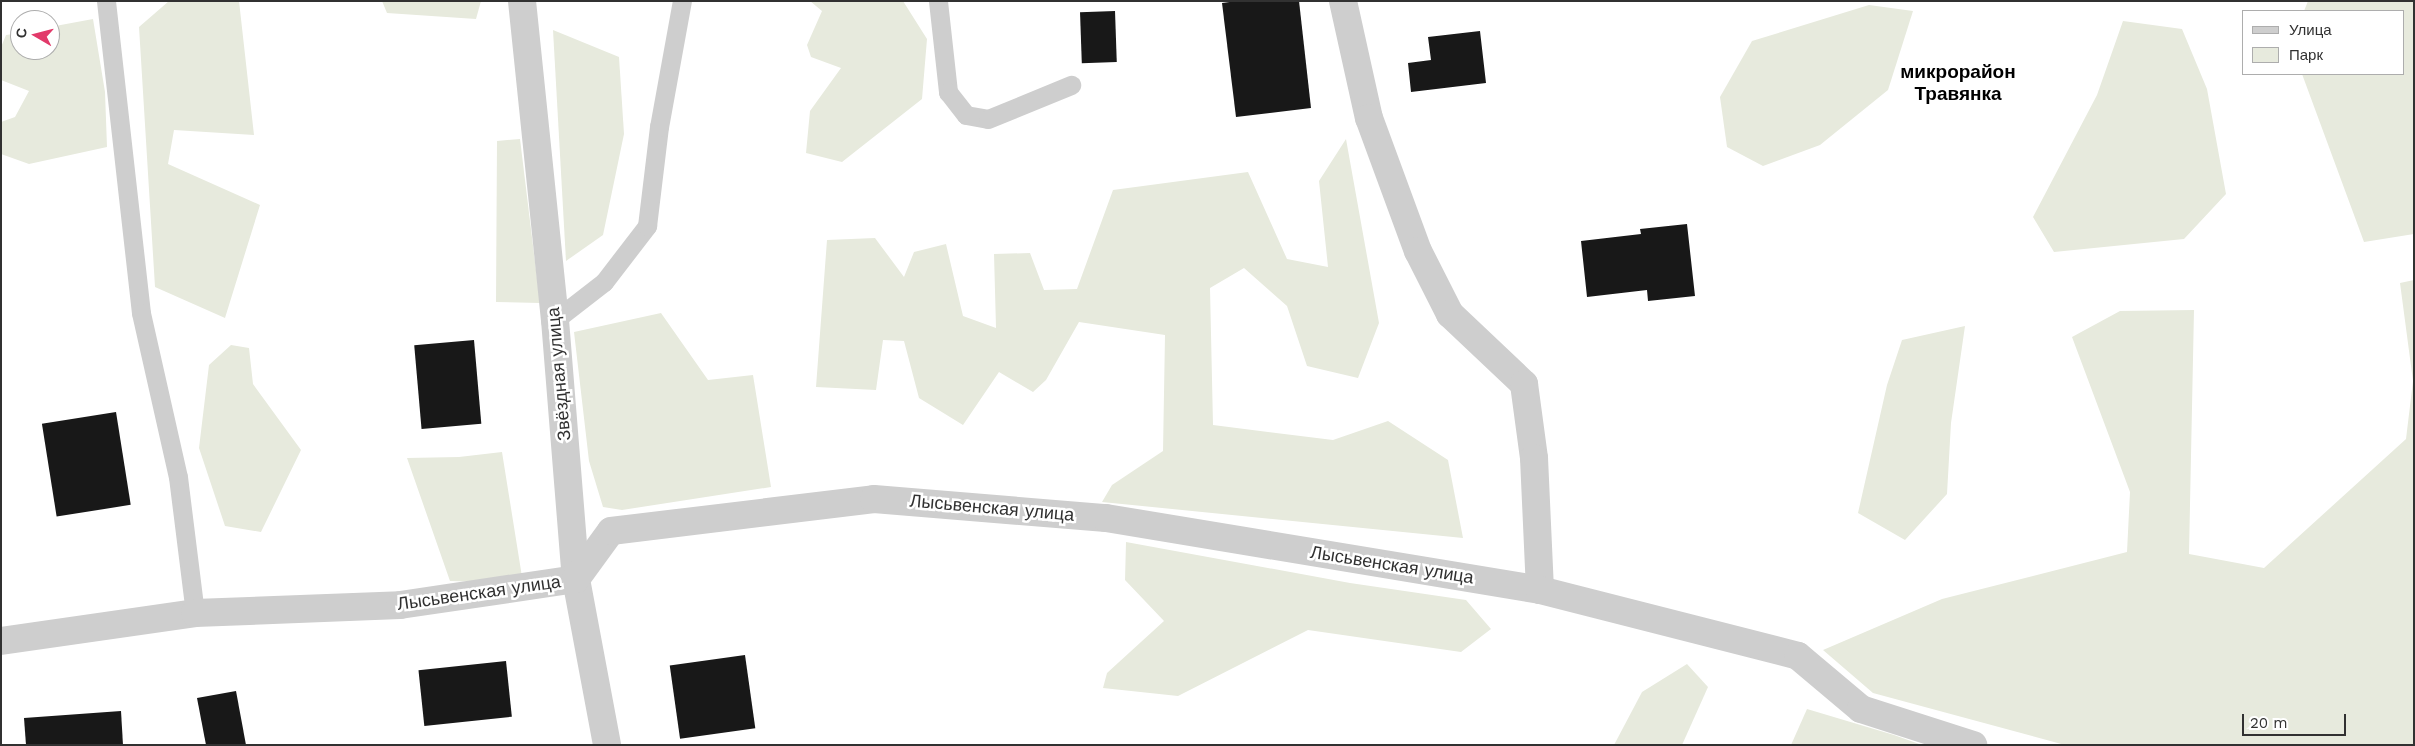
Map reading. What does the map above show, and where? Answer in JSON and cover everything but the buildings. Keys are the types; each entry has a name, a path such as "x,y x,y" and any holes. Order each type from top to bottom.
{"street":[{"name":"Звёздная улица","path":"522,1 555,320 576,579 607,745"},
{"path":"1343,1 1369,118 1418,251 1450,314 1524,384 1534,458 1540,590"},
{"name":"Лысьвенская улица","path":"1,641 196,613 400,605 576,579 611,531 874,499 1106,518 1540,590 1798,656 1861,708 1973,745"}],"lane":[{"path":"106,1 142,313 178,476 196,613"},
{"path":"555,320 604,282 647,226 659,127 682,1"},
{"path":"938,1 948,92 966,115 988,120 1071,85"}],"green space":[{"path":"169,1 239,1 254,135 174,130 168,164 260,205 225,318 155,287 139,27"},
{"path":"382,1 481,1 476,19 387,13"},
{"path":"810,1 903,1 927,39 922,99 842,162 806,153 810,111 841,68 811,57 807,45 822,11"},
{"path":"2308,1 2414,1 2414,234 2364,242 2302,75 2405,75 2405,10 2304,10"},
{"path":"1869,5 1913,11 1888,90 1820,145 1763,166 1727,147 1720,97 1752,41"},
{"path":"93,19 105,92 107,147 29,164 1,154 1,122 15,117 29,91 1,80 1,47 6,35 10,34 10,60 60,60 60,25"},
{"path":"2123,21 2182,29 2207,89 2226,194 2184,239 2054,252 2033,217 2097,95"},
{"path":"553,30 619,57 624,134 603,235 566,261"},
{"path":"520,139 540,303 496,302 497,141"},
{"path":"1346,139 1379,323 1358,378 1307,366 1287,306 1244,268 1210,288 1213,425 1333,440 1388,421 1448,460 1463,538 1102,502 1112,485 1163,451 1165,335 1079,322 1046,380 1033,392 999,372 963,425 919,398 904,341 883,340 876,390 816,387 827,240 875,238 904,277 914,252 946,244 963,316 996,328 994,254 1030,253 1044,290 1077,289 1113,190 1248,172 1287,259 1328,267 1319,181"},
{"path":"2414,280 2414,745 2065,745 1873,693 1823,650 1942,599 2127,552 2130,492 2072,337 2120,311 2194,310 2189,554 2264,568 2406,439 2413,381 2400,283"},
{"path":"661,313 708,380 753,375 771,487 622,510 603,507 589,461 574,332"},
{"path":"1965,326 1951,423 1947,494 1905,540 1858,513 1887,385 1902,340"},
{"path":"231,345 249,348 253,384 301,450 261,532 225,526 199,448 209,365"},
{"path":"502,452 523,583 450,581 407,458 459,457"},
{"path":"1126,542 1350,583 1466,600 1491,629 1461,652 1308,630 1178,696 1103,688 1107,673 1164,621 1125,580"},
{"path":"1687,664 1708,687 1682,745 1614,745 1642,692"},
{"path":"1807,709 1894,735 1922,745 1791,745"}],"district":[{"name":"микрорайон Травянка","path":"1958,83"}]}
